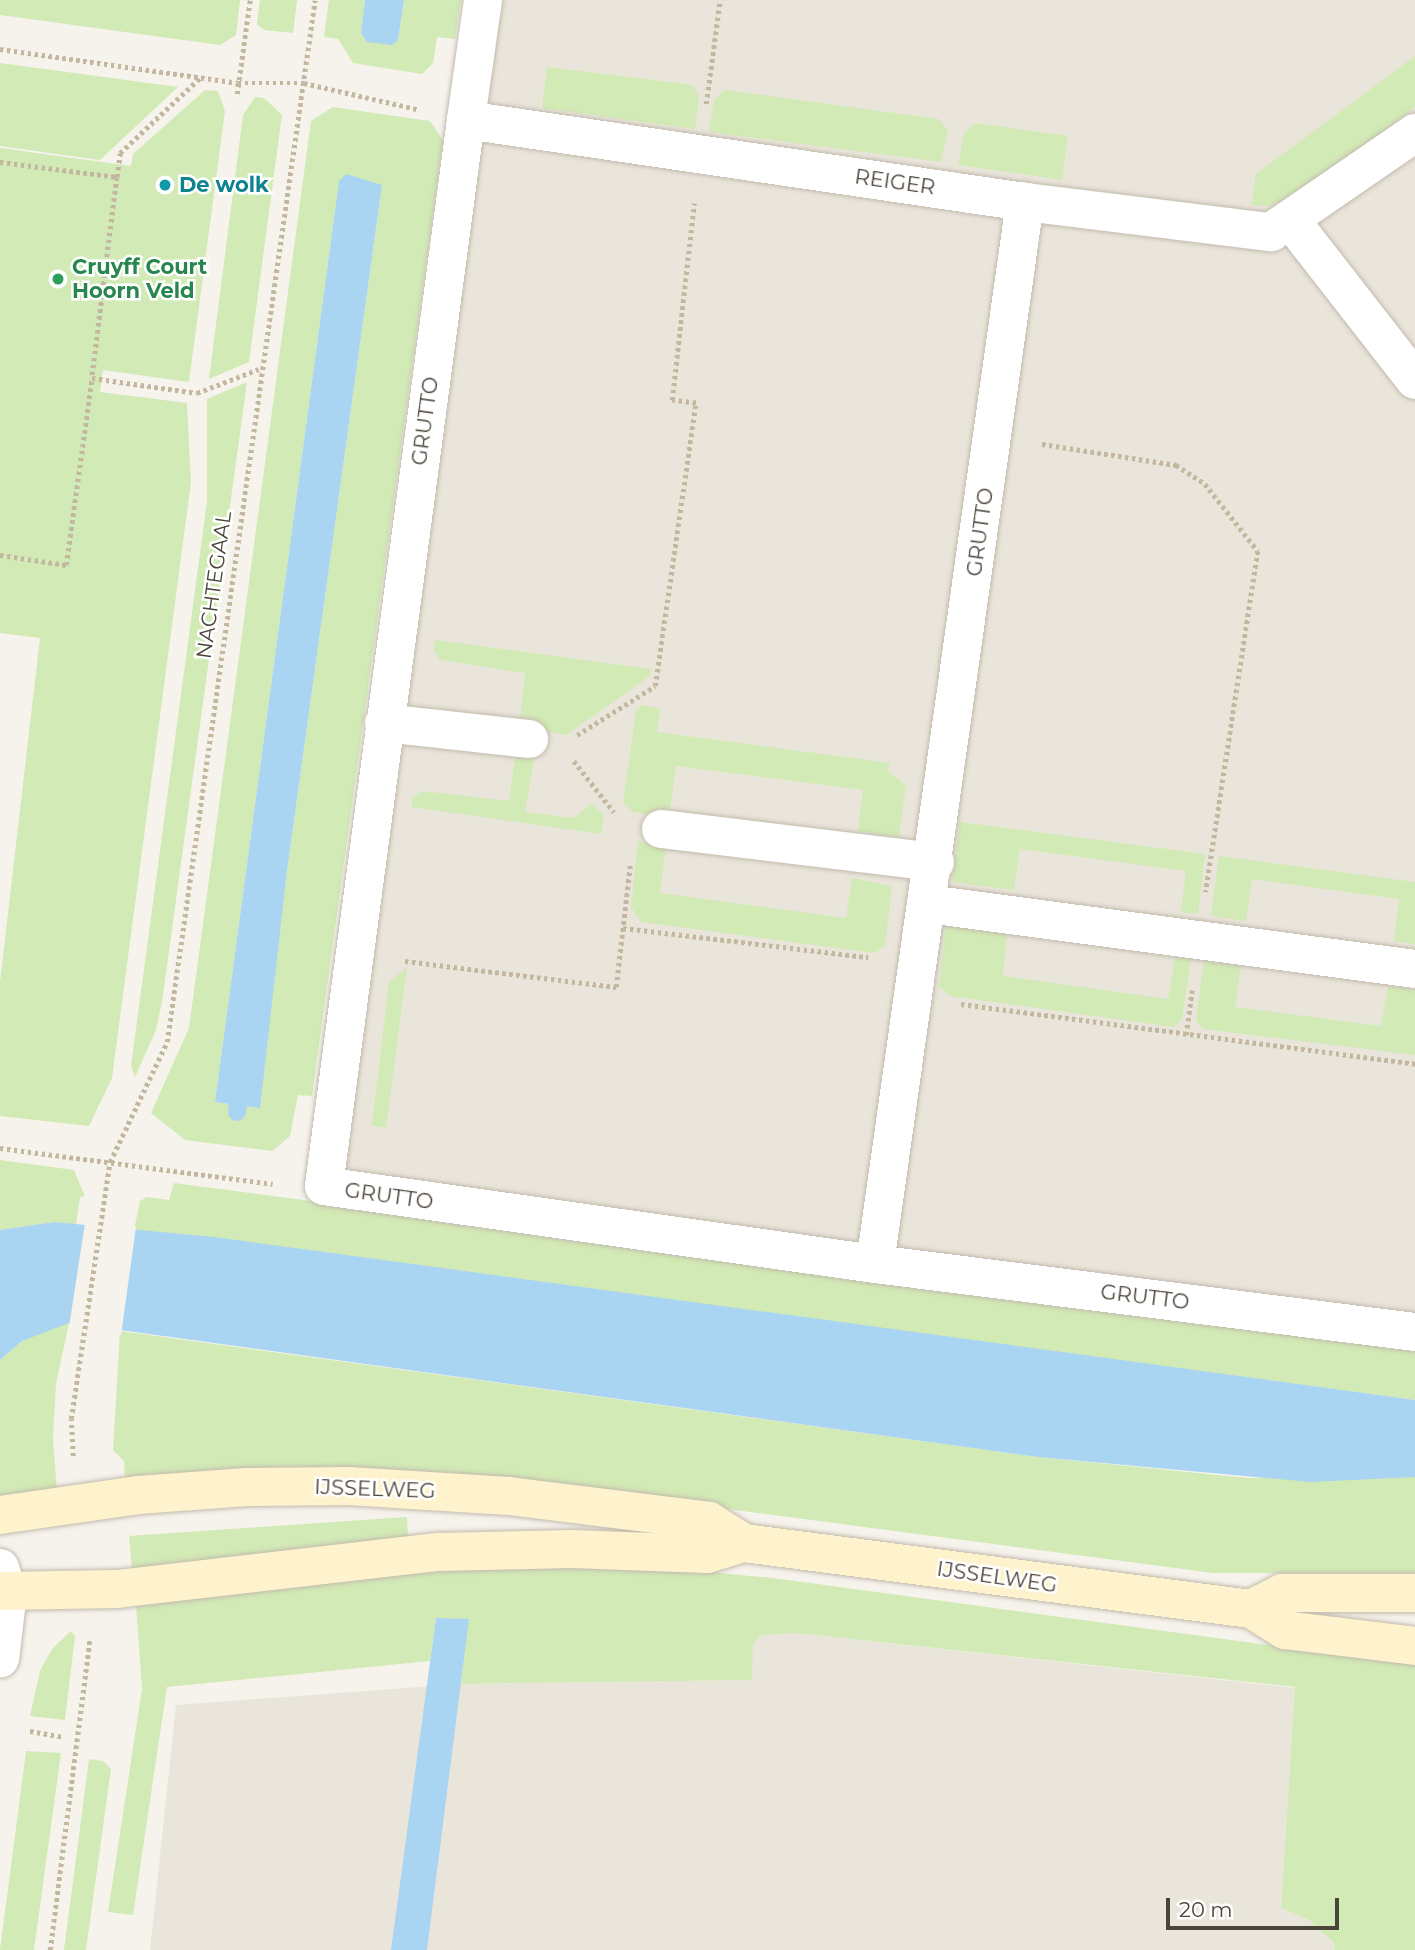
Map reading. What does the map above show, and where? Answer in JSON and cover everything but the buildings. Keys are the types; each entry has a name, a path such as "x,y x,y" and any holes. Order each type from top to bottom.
{"street":[{"path":"466,120 483,0"},
{"name":"REIGER","path":"466,120 1025,202 1271,232 1292,222 1415,133"},
{"name":"GRUTTO","path":"466,120 352,954 324,1186 875,1264 1415,1332"},
{"name":"GRUTTO","path":"875,1264 935,862 1025,202"},
{"path":"1292,222 1415,380"},
{"path":"384,723 545,742"},
{"path":"648,828 935,862"},
{"path":"928,904 1415,970"},
{"name":"IJSSELWEG","path":"0,1515 138,1494 349,1486 509,1496 709,1521 744,1543"},
{"name":"IJSSELWEG","path":"3,1584 117,1589 438,1552 572,1549 707,1554 744,1543 1251,1609 1286,1630 1415,1646"},
{"path":"0,1659 3,1584"},
{"path":"1251,1609 1282,1593 1415,1593"}],"path":[{"path":"237,94 250,0"},
{"name":"NACHTEGAAL","path":"74,1465 71,1419 110,1162 167,1042 260,368 315,0"},
{"path":"352,954 615,987 622,928 648,828 626,826 545,742 655,685 696,403 672,400 699,153 720,0"},
{"path":"0,49 238,83 304,83 466,120"},
{"path":"0,555 66,565 120,153 201,77"},
{"path":"0,162 117,177"},
{"path":"92,379 197,393 260,368"},
{"path":"993,437 1176,465 1205,484 1258,551 1199,940"},
{"path":"622,928 1415,1064"},
{"path":"0,1148 254,1182"},
{"path":"50,1950 91,1633"},
{"path":"30,1731 63,1737"}],"shaded area":[{"path":"485,0 1415,0 1415,1322 312,1192"},
{"path":"796,1633 1295,1688 1281,1908 1309,1920 1333,1942 1335,1950 150,1950 176,1705 461,1684 751,1680 753,1644 761,1634"}],"green space":[{"path":"0,0 240,0 236,35 220,45 0,15"},
{"path":"260,0 297,0 293,33 264,30 257,24"},
{"path":"329,0 365,0 361,33 367,42 398,39 404,0 461,0 455,39 437,37 433,63 422,74 353,63 338,39 324,37"},
{"path":"1415,56 1415,107 1302,193 1267,206 1251,205 1256,174"},
{"path":"0,63 178,87 100,160 0,146"},
{"path":"547,67 693,85 699,97 695,129 542,108"},
{"path":"205,90 218,91 225,111 189,382 103,370 100,392 187,403 191,482 112,1078 89,1126 0,1116 0,982 40,638 0,633 0,148 131,166 133,154"},
{"path":"725,90 939,119 948,132 941,162 709,132 714,100"},
{"path":"255,97 264,98 282,115 249,362 209,379 243,115"},
{"path":"333,107 430,121 443,140 312,1096 298,1095 290,1136 273,1151 185,1140 151,1113 189,1028 311,121","holes":["339,181 382,185 287,871 259,1108 215,1102"]},
{"path":"975,123 1068,136 1062,180 958,165 964,133"},
{"path":"247,382 162,1002 156,1030 135,1077 131,1066 207,501 207,399"},
{"path":"435,640 651,669 650,676 566,735 528,728 520,720 525,673 440,660 434,650"},
{"path":"642,705 660,709 657,732 890,763 888,771 906,786 899,837 858,831 863,790 676,766 670,810 662,817 633,812 623,803 636,710"},
{"path":"524,750 535,753 525,812 574,818 592,803 604,815 601,834 412,807 412,799 422,791 509,801 515,757"},
{"path":"960,822 1205,854 1198,914 1181,912 1186,871 1020,849 1014,890 952,882"},
{"path":"638,841 666,848 660,893 846,918 852,878 892,886 885,946 874,953 641,922 631,907"},
{"path":"1219,856 1415,882 1415,944 1394,941 1399,899 1252,879 1246,921 1211,916"},
{"path":"946,926 1007,934 1003,976 1168,999 1175,957 1191,959 1182,1019 1174,1027 950,996 939,986"},
{"path":"1204,961 1241,966 1235,1007 1381,1026 1388,986 1415,990 1415,1055 1203,1029 1196,1020"},
{"path":"407,967 386,1128 372,1125 389,982"},
{"path":"0,1160 74,1170 85,1196 80,1197 76,1225 54,1222 0,1230"},
{"path":"174,1183 1415,1346 1415,1400 134,1230 140,1201 147,1197 169,1200"},
{"path":"69,1323 56,1384 53,1438 57,1493 0,1499 0,1360 22,1341"},
{"path":"120,1331 1038,1457 1247,1478 1415,1477 1415,1573 1213,1573 485,1477 125,1482 124,1461 113,1450"},
{"path":"407,1517 408,1539 132,1570 129,1536"},
{"path":"515,1566 688,1570 773,1578 1415,1665 1415,1950 1335,1950 1333,1942 1309,1920 1281,1908 1295,1687 796,1633 761,1635 753,1644 752,1680 461,1684 468,1620 436,1618 430,1661 167,1687 133,1915 108,1912 142,1689 136,1605 397,1573"},
{"path":"71,1631 75,1636 65,1720 30,1716 40,1671 52,1649"},
{"path":"26,1751 61,1753 34,1950 0,1950"},
{"path":"89,1759 103,1761 111,1769 86,1950 64,1950"}],"water":[{"path":"365,0 404,0 398,40 392,45 367,42 361,33"},
{"path":"346,174 382,185 287,871 260,1108 215,1102 339,181"},
{"path":"54,1222 214,1237 1415,1400 1415,1477 1311,1482 1038,1457 69,1323 22,1341 0,1360 0,1230"},
{"path":"436,1618 469,1619 427,1950 391,1950"}],"pier":[{"path":"85,1223 136,1227 121,1335 69,1327"}],"waterway":[{"path":"237,1112 241,1081"}],"place":[{"name":"De wolk","path":"165,185"},
{"name":"Cruyff Court Hoorn Veld","path":"58,279"}]}
